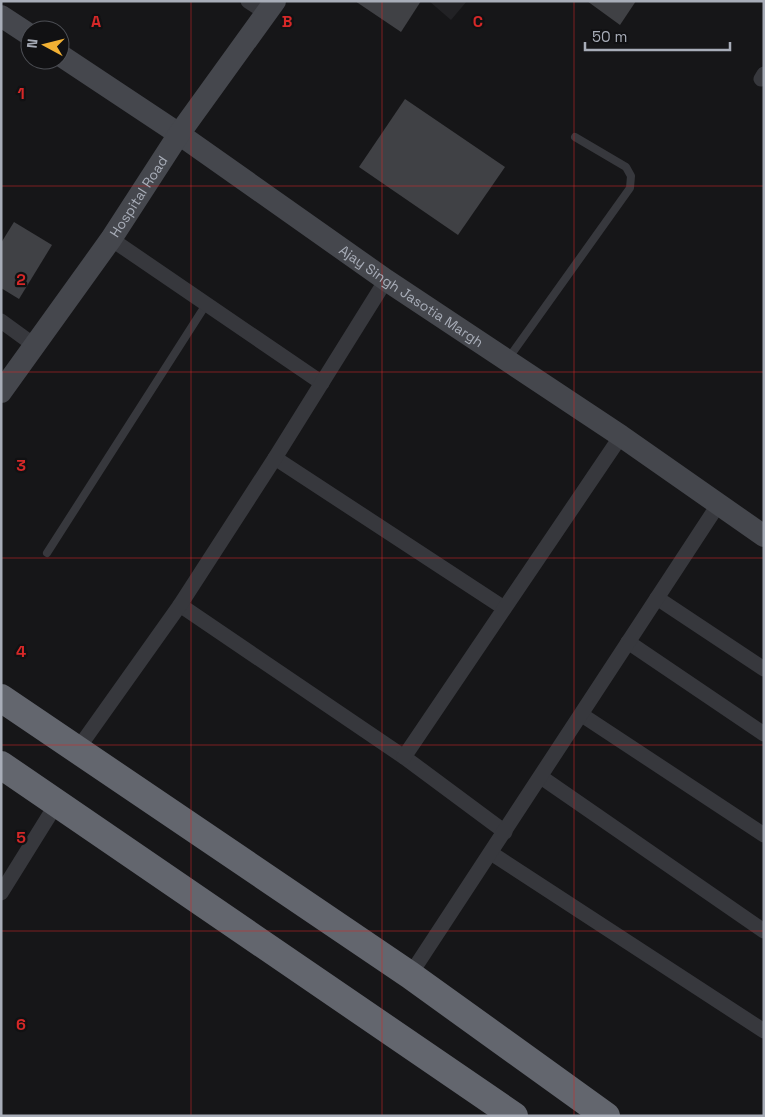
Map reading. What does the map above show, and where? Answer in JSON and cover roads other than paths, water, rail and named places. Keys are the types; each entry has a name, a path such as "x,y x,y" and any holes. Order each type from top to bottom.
{"highway":[{"path":"1,698 410,974 606,1116"},
{"path":"1,765 514,1116"}],"street":[{"name":"Hospital Road","path":"1,392 111,239 263,5"},
{"path":"1,16 20,28"},
{"name":"Ajay Singh Jasotia Margh","path":"70,62 179,134 386,280 621,436 764,536"},
{"path":"111,239 322,383"},
{"path":"77,750 180,606 386,280"},
{"path":"1,321 34,345"},
{"path":"404,757 621,436"},
{"path":"275,458 504,608"},
{"path":"410,974 582,715 718,505"},
{"path":"657,598 764,669"},
{"path":"180,606 404,757 505,832"},
{"path":"628,642 764,734"},
{"path":"582,715 764,835"},
{"path":"541,777 764,931"},
{"path":"1,893 57,804"},
{"path":"491,853 764,1031"}],"lane":[{"path":"507,360 630,188 631,176 626,167 575,137"},
{"path":"47,553 207,303"}]}
